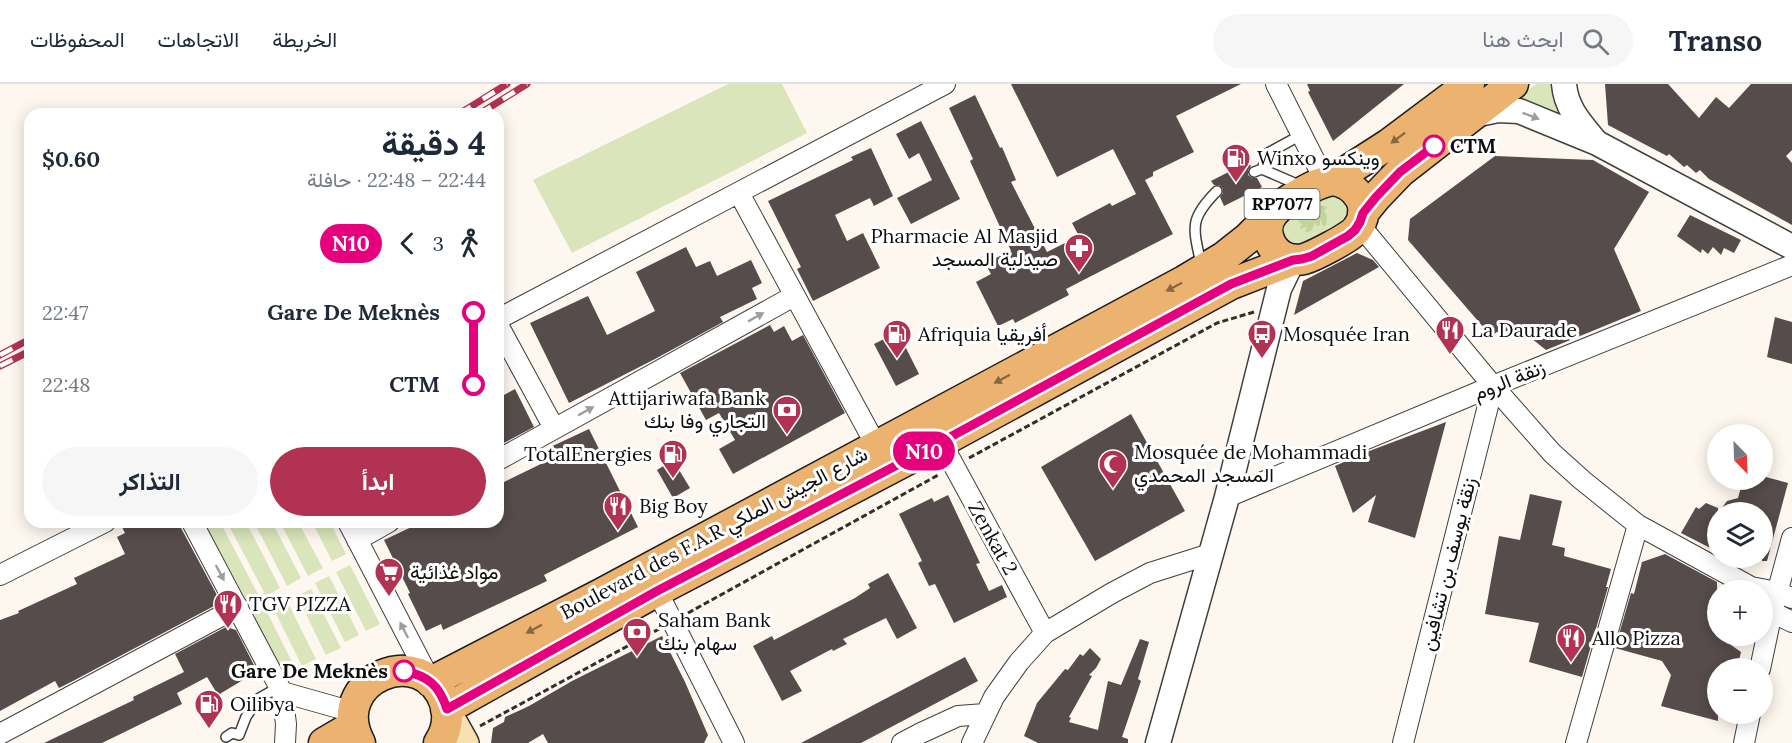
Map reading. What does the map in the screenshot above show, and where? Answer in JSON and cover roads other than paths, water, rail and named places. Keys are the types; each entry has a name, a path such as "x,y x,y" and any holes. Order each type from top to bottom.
{"main road":[{"name":"Boulevard des F.A.R شارع الجيش الملكي","path":"431,682 877,447 1202,271 1248,238 1278,207 1384,148 1442,98 1469,84"},
{"name":"Boulevard des F.A.R شارع الجيش الملكي","path":"447,709 657,591 947,454 1231,284 1293,260 1312,256 1348,236 1355,230 1376,197 1400,172 1514,84"},
{"name":"RP7077","path":"1322,184 1343,182 1352,187 1362,203 1361,219"},
{"name":"RP7077","path":"1271,215 1267,234 1270,244 1284,257 1293,260"},
{"path":"324,743 355,727 356,699 364,687 375,677 390,671 404,670 419,674 431,682 447,709 447,724 443,738 455,741"}],"street":[{"path":"504,316 945,84"},
{"path":"1276,84 1322,184"},
{"path":"1564,84 1565,95 1575,117 1597,143"},
{"path":"1474,115 1497,110 1519,111 1597,143 1792,247"},
{"path":"739,193 877,447"},
{"path":"1361,219 1493,386 1552,453 1638,525 1737,580"},
{"path":"1158,743 1227,497 1280,289 1293,260"},
{"name":"زنقة الروم","path":"1227,497 1493,386 1792,266"},
{"path":"504,457 794,296"},
{"path":"504,336 554,428"},
{"name":"زنقة يوسف بن تشافين","path":"1403,743 1493,386"},
{"name":"Zenkat 2","path":"947,454 1045,633"},
{"path":"1576,743 1638,525"},
{"path":"0,575 93,528"},
{"path":"195,528 280,690 286,724 285,743"},
{"path":"351,528 431,682"},
{"path":"357,540 378,528"},
{"path":"1773,585 1792,538"},
{"path":"972,743 994,697 1019,662 1045,633 1150,573 1210,554"},
{"path":"657,591 734,743"},
{"path":"1773,602 1792,622"},
{"path":"0,734 238,607"},
{"path":"280,690 355,727"},
{"path":"902,743 958,716 985,714"},
{"path":"1744,743 1748,724"}],"lane":[{"path":"1301,135 1268,153 1258,170 1322,184"},
{"path":"1202,271 1195,224 1201,207 1217,191"},
{"path":"226,737 232,734 241,739 246,717 258,699 280,690"}],"railway":[{"path":"469,108 507,84"},
{"path":"489,108 527,84"},
{"path":"0,355 24,342"},
{"path":"0,366 24,354"}],"place":[{"name":"CTM","path":"1434,146"},
{"name":"Winxo وينكسو","path":"1236,184"},
{"name":"Pharmacie Al Masjid صيدلية المسجد","path":"1079,274"},
{"name":"La Daurade","path":"1450,356"},
{"name":"Afriquia أفريقيا","path":"897,360"},
{"name":"Mosquée Iran","path":"1262,360"},
{"name":"Attijariwafa Bank التجاري وفا بنك","path":"787,436"},
{"name":"TotalEnergies","path":"673,480"},
{"name":"Mosquée de Mohammadi المسجد المحمدي","path":"1113,490"},
{"name":"Big Boy","path":"618,532"},
{"name":"مواد غذائية","path":"389,598"},
{"name":"TGV PIZZA","path":"228,630"},
{"name":"Saham Bank سهام بنك","path":"637,658"},
{"name":"Allo Pizza","path":"1571,664"},
{"name":"Gare De Meknès","path":"404,671"},
{"name":"Oilibya","path":"209,730"}]}
